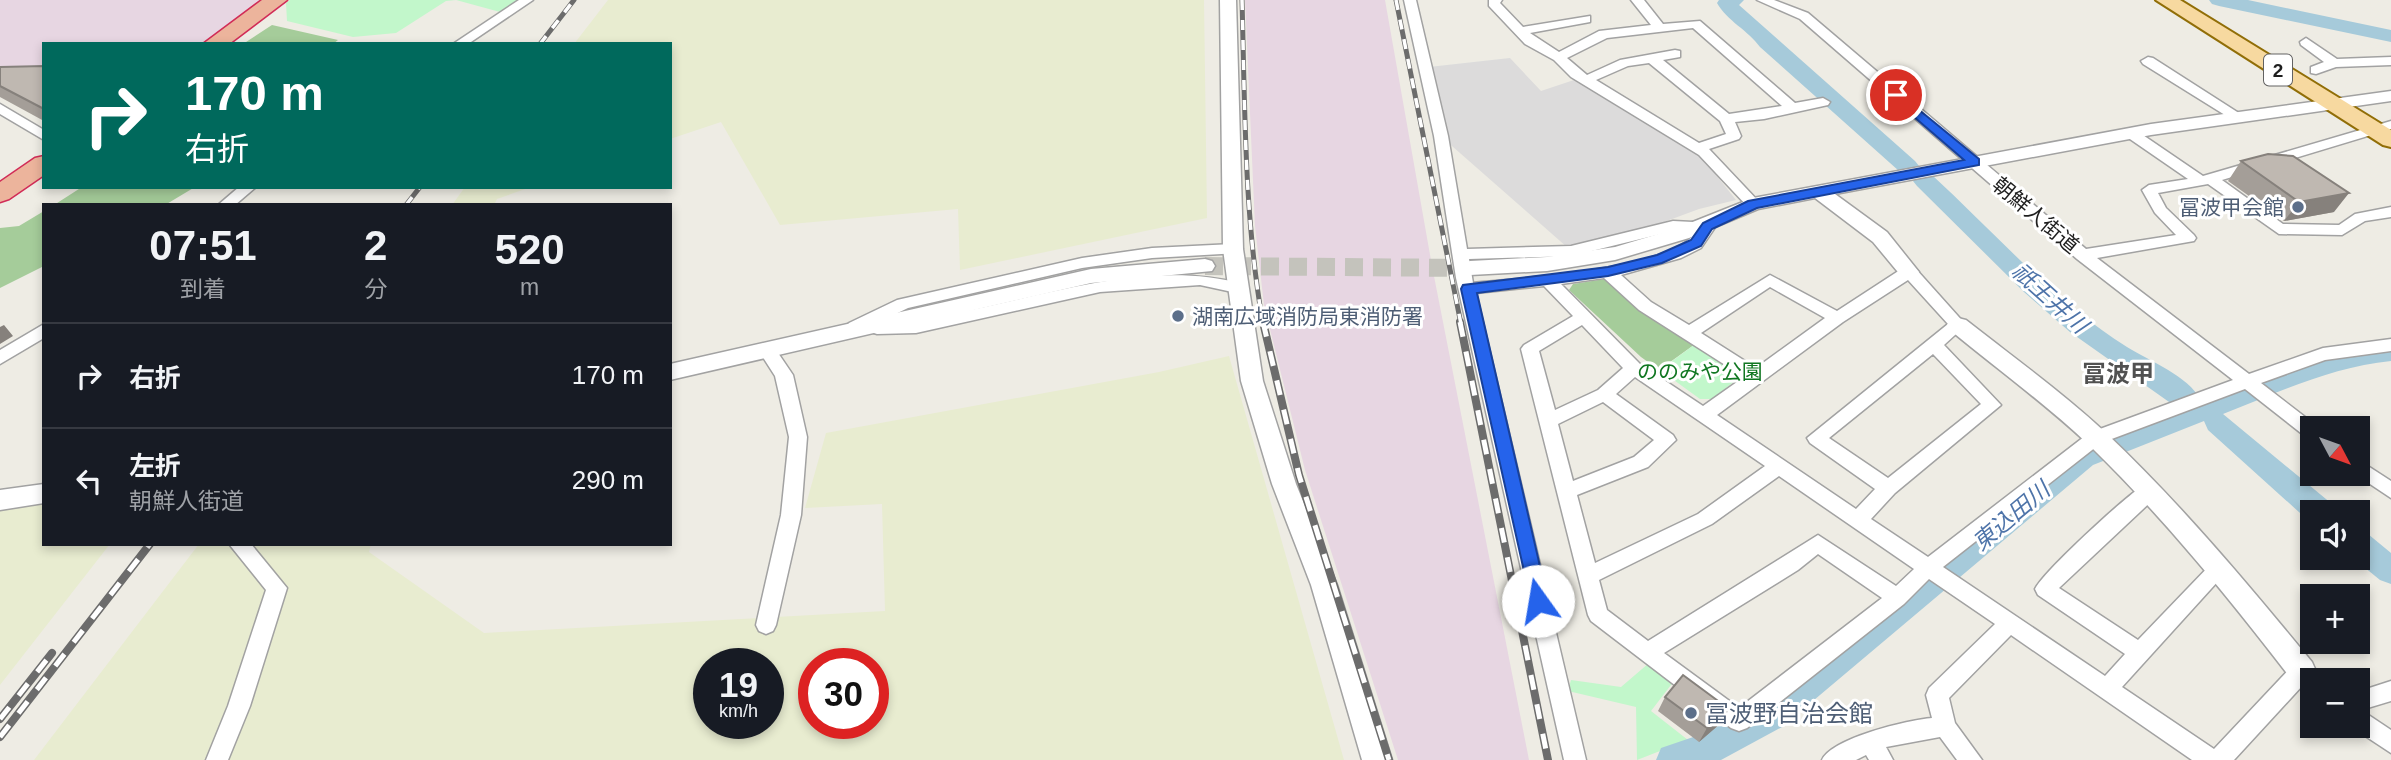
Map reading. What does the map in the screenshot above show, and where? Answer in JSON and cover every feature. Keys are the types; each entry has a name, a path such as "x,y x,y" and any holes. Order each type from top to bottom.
{"highway":[{"path":"217,42 276,0"},
{"path":"0,194 42,164"}],"main road":[{"name":"2","path":"2166,0 2329,102 2385,131"}],"street":[{"path":"462,42 527,0"},
{"path":"1228,0 1233,249 1252,381 1284,484 1324,585 1377,760"},
{"path":"1410,0 1441,136 1468,289 1575,760"},
{"path":"1496,0 1493,3 1530,41 1559,57 1586,80 1697,148 1753,204"},
{"path":"1637,0 1660,28"},
{"name":"朝鮮人街道","path":"1763,0 1804,16 2083,255 2300,423"},
{"path":"1787,0 1804,16"},
{"path":"1521,31 1586,19"},
{"path":"1559,57 1604,34 1696,24 1792,108"},
{"path":"2306,43 2334,63"},
{"path":"1586,80 1625,63 1675,54"},
{"path":"1652,58 1726,119 1734,136 1697,148"},
{"path":"2148,61 2238,117"},
{"path":"2316,70 2334,63 2391,61"},
{"path":"1465,261 1533,267 1580,262 1620,254 1707,226 1753,204 2132,134 2329,102 2391,96"},
{"path":"1726,119 1764,116 1823,102"},
{"path":"0,108 42,135"},
{"path":"2083,255 2188,238 2160,210 2149,190 2206,179 2385,131"},
{"path":"2132,134 2206,179 2279,229 2342,230 2360,216 2391,212"},
{"path":"228,203 246,189"},
{"path":"1820,192 1880,237 1958,325 2095,438 2150,491 2220,568 2301,668"},
{"path":"1468,289 1608,272 1662,258 1696,243 1707,226"},
{"path":"852,329 903,304 1082,263 1152,253 1233,249"},
{"path":"672,372 1091,276 1205,266"},
{"path":"1608,272 1645,306 1758,377"},
{"path":"1704,415 1837,318 1909,272"},
{"path":"1546,279 1634,368 2211,760"},
{"path":"852,329 916,327 1100,287 1162,280 1200,280 1237,288"},
{"path":"1689,333 1770,280 1837,318"},
{"path":"1583,317 1530,349 1598,615 1739,721 1932,571 2095,438 2248,384 2323,354 2391,345"},
{"path":"1888,488 1816,438 1958,325"},
{"path":"0,358 42,331"},
{"path":"1858,520 1888,488 1992,405 1933,344"},
{"path":"766,625 791,514 798,438 784,375 768,351"},
{"path":"1548,421 1604,394 1634,368"},
{"path":"1566,491 1641,462 1667,440 1604,394"},
{"path":"1588,576 1705,519 1779,466"},
{"path":"2370,476 2391,491"},
{"path":"2140,653 2045,589 2119,517 2150,491"},
{"path":"0,500 42,493"},
{"path":"1647,652 1791,564 1818,543 1897,597"},
{"path":"217,760 240,706 277,588 242,546"},
{"path":"2106,689 2220,568"},
{"path":"1971,760 1945,727 1937,695 2010,624"},
{"path":"2219,760 2300,684"},
{"path":"2370,698 2391,691"},
{"path":"1833,760 1875,751 1914,727 1945,727"},
{"path":"2370,728 2391,743"}],"shaded area":[{"path":"0,0 267,0 207,42 42,42 42,83 0,84"},
{"path":"1245,0 1385,0 1432,266 1529,760 1398,760 1305,470 1264,305 1255,226"},
{"path":"1510,58 1541,91 1577,79 1701,156 1736,200 1699,209 1645,229 1568,248 1444,139 1429,67"}],"green space":[{"path":"290,0 456,0 446,1 396,33 353,37 287,21 286,3"},
{"path":"456,0 518,0 500,12"},
{"path":"608,0 1204,0 1207,218 960,270 958,209 780,225 721,122 672,138 672,42 576,42"},
{"path":"272,25 338,40 336,42 246,42"},
{"path":"79,189 192,189 168,203 57,203"},
{"path":"464,189 525,189 497,199 495,203 453,203"},
{"path":"42,212 42,267 0,288 0,228 19,226"},
{"path":"1605,279 1698,342 1659,370 1641,357 1569,290 1573,284"},
{"name":"ののみや公園","path":"1698,342 1739,370 1741,376 1712,399 1700,399 1660,370"},
{"path":"1229,356 1344,760 34,760 197,546 370,546 369,552 484,633 885,611 882,504 805,508 826,433 1159,372"},
{"path":"42,501 42,546 108,546 0,685 0,506"},
{"path":"1649,663 1674,681 1651,711 1688,740 1637,760 1636,707 1568,691 1571,680 1621,687"}],"building":[{"path":"42,66 42,108 0,86 0,67"},
{"path":"2268,154 2293,156 2349,193 2299,202 2241,161"},
{"path":"1683,675 1729,709 1707,728 1665,697"}],"waterway":[{"name":"祇王井川","path":"1734,0 1727,3 1729,7 1907,166"},
{"path":"2219,0 2391,36"},
{"name":"祇王井川","path":"1925,181 2079,326 2187,401"},
{"name":"東込田川","path":"1674,760 1715,746 1770,716 2083,457 2316,367 2361,355 2391,352"},
{"name":"祇王井川","path":"2218,423 2306,500"},
{"name":"祇王井川","path":"2370,554 2391,571"}],"tunnel":[{"path":"1205,266 1470,268"}],"railway":[{"path":"542,42 574,0"},
{"path":"1242,0 1249,203 1263,324"},
{"path":"1396,0 1461,324"},
{"path":"408,203 418,189"},
{"path":"1263,322 1299,475 1389,760"},
{"path":"1460,322 1548,760"},
{"path":"0,737 148,546"},
{"path":"0,719 52,653"}],"place":[{"name":"冨波甲会館","path":"2298,207"},
{"name":"湖南広域消防局東消防署","path":"1178,316"},
{"name":"冨波野自治会館","path":"1691,713"}],"district":[{"name":"冨波甲","path":"2118,373"}],"route":[{"path":"1538,601 1468,289 1608,272 1662,258 1696,243 1707,226 1753,204 1974,162 1896,95"}]}
